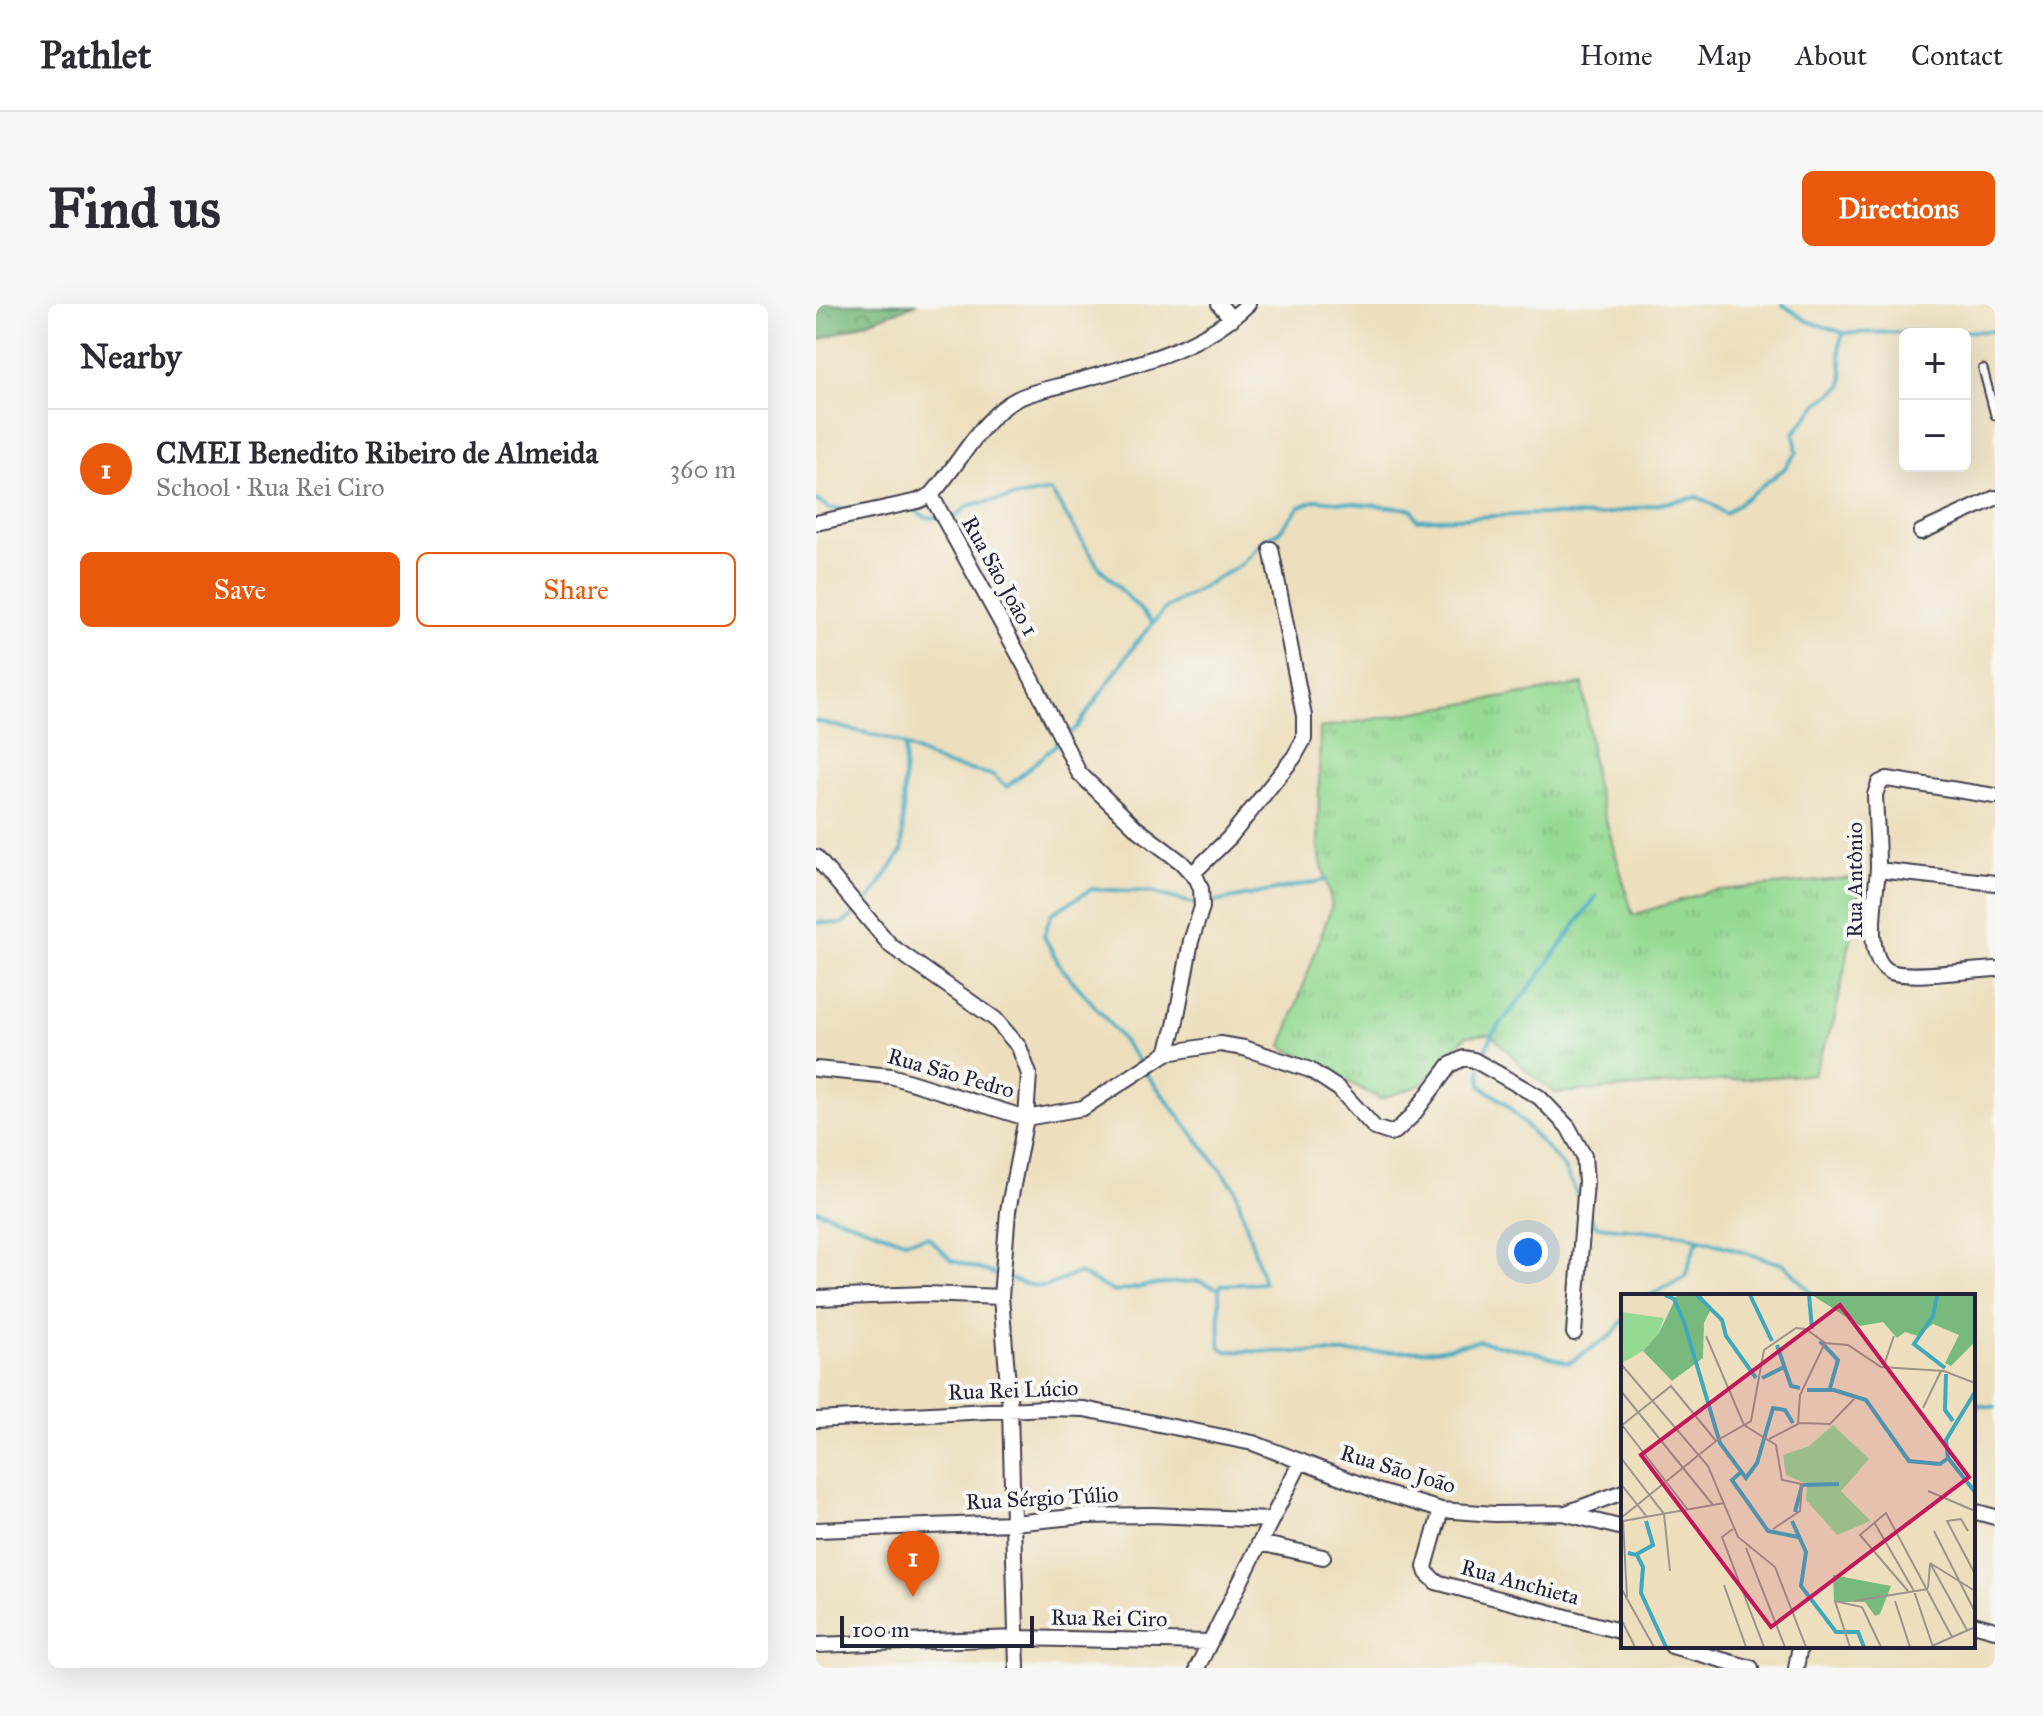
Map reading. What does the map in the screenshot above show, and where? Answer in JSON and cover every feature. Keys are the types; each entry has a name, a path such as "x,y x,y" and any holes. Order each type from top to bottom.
{"street":[{"path":"1219,304 1232,319"},
{"path":"816,523 918,501 931,495 991,420 1014,400 1135,364 1209,334 1248,304"},
{"name":"Rua São João 1","path":"931,495 1032,679 1079,773 1136,828 1193,873"},
{"path":"1921,532 1995,498"},
{"path":"1167,1053 1191,941 1202,907 1201,889 1193,873 1229,838 1294,757 1304,739 1304,716 1271,549"},
{"name":"Rua Antônio","path":"1995,796 1887,779 1879,783 1875,795 1878,870 1872,924 1874,943 1883,967 1895,973 1995,969"},
{"path":"816,857 891,946 995,1019 1019,1047 1029,1074 1026,1118 1008,1211 1001,1297 1010,1410 1017,1668"},
{"path":"1878,870 1995,883"},
{"path":"1026,1118 1075,1111 1093,1103 1140,1068 1167,1053 1220,1044 1244,1048 1310,1070 1339,1089 1375,1128 1385,1133 1396,1131 1403,1125 1456,1060 1474,1060 1527,1089 1555,1111 1584,1156 1586,1182 1574,1333"},
{"name":"Rua São Pedro","path":"816,1069 891,1076 1026,1118"},
{"path":"816,1298 926,1294 1001,1297"},
{"name":"Rua Rei Lúcio","path":"816,1420 1084,1409 1253,1443 1301,1461"},
{"path":"1197,1668 1301,1461"},
{"name":"Rua São João","path":"1301,1461 1380,1492 1441,1510 1494,1514 1566,1513 1621,1493"},
{"name":"Rua Anchieta","path":"1441,1510 1425,1567 1436,1582 1621,1631"},
{"path":"1975,1512 1995,1517"},
{"path":"1566,1513 1621,1527"},
{"name":"Rua Sérgio Túlio","path":"816,1530 1013,1523 1083,1516 1152,1515 1271,1520"},
{"path":"1259,1543 1323,1557"},
{"path":"1975,1625 1995,1630"},
{"name":"Rua Rei Ciro","path":"816,1645 1017,1638 1210,1642"},
{"path":"1679,1648 1751,1668"},
{"path":"1796,1668 1800,1648"}],"lane":[{"path":"1983,369 1995,415"}],"green space":[{"path":"816,304 917,304 816,341"},
{"path":"1583,684 1595,782 1633,915 1710,891 1863,877 1834,1021 1813,1074 1555,1093 1528,1072 1491,1034 1466,1036 1419,1086 1380,1099 1282,1046 1332,905 1318,848 1320,728"}],"waterway":[{"path":"1782,304 1807,321 1844,333 1995,331"},
{"path":"816,721 891,739 943,764 993,775 1007,787 1077,727 1136,643 1166,608 1242,564 1266,538 1278,533 1299,507 1316,500 1412,509 1417,520 1535,514 1595,516 1697,497 1725,514 1784,469 1797,452 1794,433 1819,403 1842,386 1840,346 1844,333"},
{"path":"948,518 954,518 969,505 1051,491 1098,566 1153,623"},
{"path":"816,500 831,509 859,507"},
{"path":"911,508 925,517 939,518"},
{"path":"864,907 902,851 905,745"},
{"path":"1141,1064 1060,966 1044,936 1051,914 1092,889 1151,892 1199,905 1326,880"},
{"path":"1481,1060 1493,1033 1539,976 1596,896"},
{"path":"816,922 842,924 857,912"},
{"path":"1480,1069 1481,1086 1505,1103 1563,1166 1579,1198"},
{"path":"816,1210 904,1241 928,1237 951,1260 1025,1284 1044,1287 1079,1273 1114,1292 1199,1281 1219,1289 1222,1285 1264,1283 1235,1188 1145,1072"},
{"path":"1589,1216 1596,1226 1684,1234 1785,1265 1813,1294"},
{"path":"1653,1294 1685,1276 1696,1243 1701,1240"},
{"path":"1219,1289 1220,1346 1226,1351 1353,1353 1437,1350 1478,1341 1534,1352 1569,1363 1612,1335 1621,1323"},
{"path":"1975,1405 1995,1407"}],"place":[{"name":"CMEI Benedito Ribeiro de Almeida","path":"913,1597"}]}
